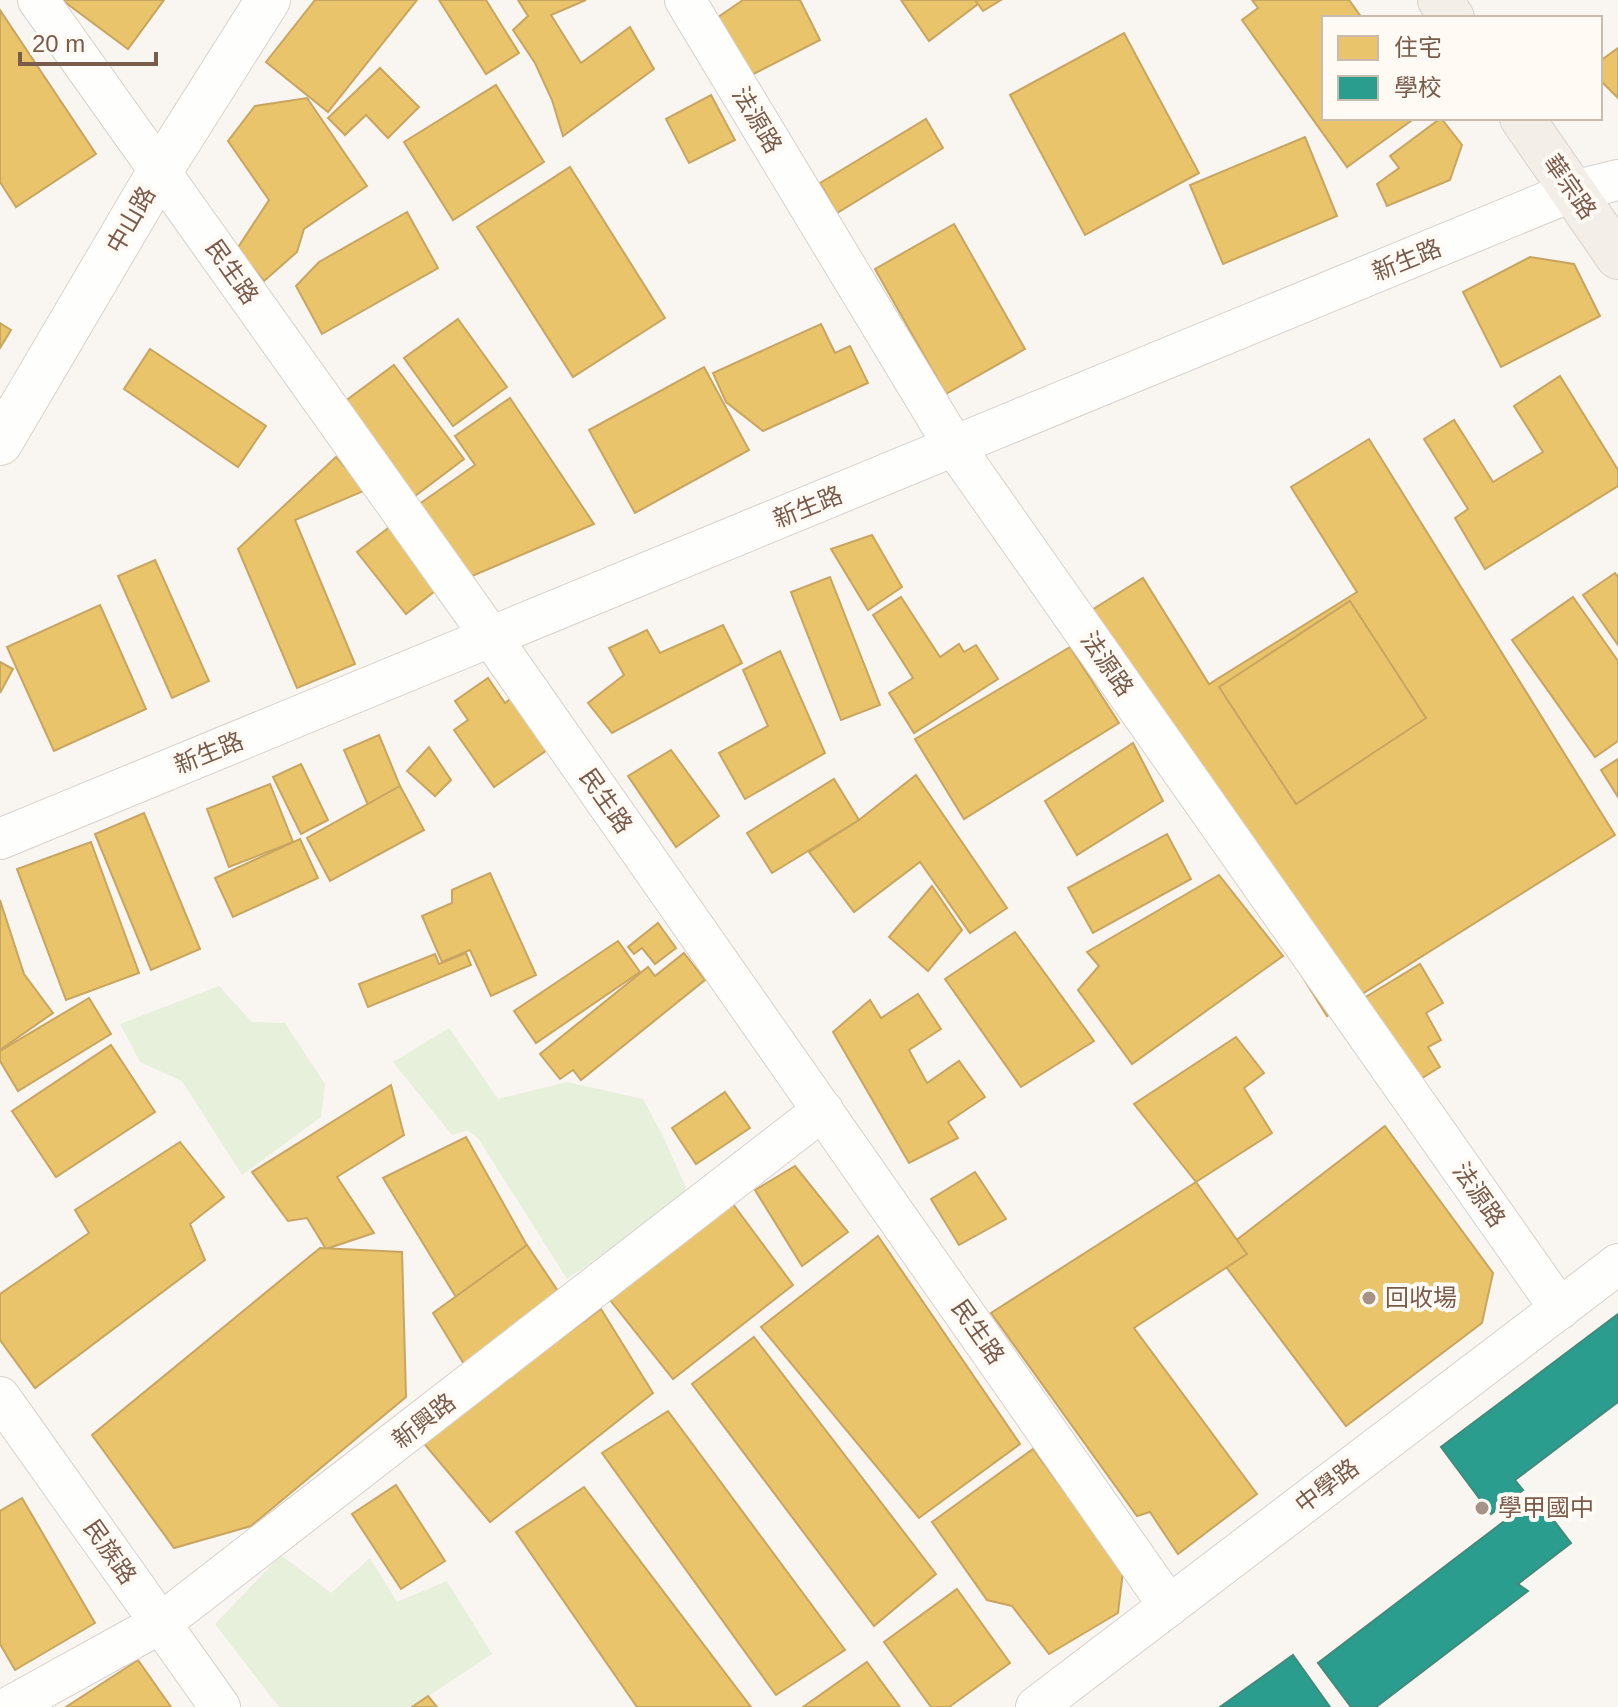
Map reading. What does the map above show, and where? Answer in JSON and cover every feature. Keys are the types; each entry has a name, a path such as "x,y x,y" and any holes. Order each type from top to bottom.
{"main road":[{"name":"中山路","path":"0,443 160,171 268,0"},
{"name":"華宗路","path":"1523,120 1618,257"}],"street":[{"name":"民生路","path":"38,0 491,637 1169,1606"},
{"name":"法源路","path":"685,0 954,446 1560,1309"},
{"name":"新生路","path":"0,839 1573,191 1618,180"},
{"name":"新興路","path":"9,1707 161,1623 823,1110"},
{"name":"中學路","path":"1036,1707 1618,1264"},
{"name":"民族路","path":"0,1397 220,1707"}],"green space":[{"path":"219,986 252,1022 285,1023 325,1084 321,1117 242,1175 182,1081 140,1062 120,1024"},
{"path":"449,1028 498,1099 567,1082 643,1099 689,1195 567,1279 478,1138 467,1130 452,1135 393,1062"},
{"path":"281,1555 331,1593 370,1558 397,1602 447,1581 492,1654 412,1707 279,1707 215,1624"}],"building: 住宅":[{"path":"62,0 164,0 128,49"},
{"path":"315,0 417,0 328,112 266,62"},
{"path":"439,0 486,0 519,53 486,74"},
{"path":"518,0 586,0 551,15 581,63 630,27 654,69 563,136 552,100 535,63 513,30 528,16"},
{"path":"743,0 800,0 820,40 742,80 708,24"},
{"path":"901,0 975,0 978,4 929,41"},
{"path":"975,0 1001,0 983,11"},
{"path":"1252,0 1349,0 1361,16 1322,16 1322,120 1412,120 1347,167 1242,20 1258,8"},
{"path":"0,10 96,154 16,207 0,182"},
{"path":"1124,33 1199,173 1085,235 1010,95"},
{"path":"1618,48 1618,98 1602,82 1602,60"},
{"path":"380,68 419,107 388,138 366,115 345,135 328,118"},
{"path":"496,85 544,162 453,220 404,142"},
{"path":"711,95 735,140 689,163 666,119"},
{"path":"307,98 367,186 304,229 297,252 264,281 237,249 269,200 228,141 255,106"},
{"path":"926,119 943,148 837,213 820,183"},
{"path":"1438,120 1443,120 1462,145 1450,180 1387,206 1377,184 1399,168 1390,156"},
{"path":"1305,137 1337,216 1223,264 1190,185"},
{"path":"570,167 665,318 573,377 477,227"},
{"path":"407,212 438,268 322,334 296,286 319,262"},
{"path":"954,224 1025,349 946,394 875,269"},
{"path":"1530,257 1574,264 1600,316 1501,367 1463,292"},
{"path":"458,319 507,387 453,426 404,358"},
{"path":"0,323 11,330 0,348"},
{"path":"821,324 835,353 850,346 868,383 763,431 726,402 713,373"},
{"path":"150,349 266,426 238,467 124,389"},
{"path":"394,365 464,459 411,499 340,405"},
{"path":"704,367 749,450 635,513 589,430"},
{"path":"1560,376 1618,470 1618,486 1485,569 1455,518 1468,509 1424,439 1454,420 1493,482 1543,452 1514,406"},
{"path":"510,398 594,524 465,579 415,507 475,465 455,436"},
{"path":"1369,439 1615,835 1327,1016 1079,618 1143,578 1209,684 1357,592 1291,487"},
{"path":"336,457 366,490 295,520 355,664 297,688 238,549"},
{"path":"391,526 440,587 406,614 357,552"},
{"path":"872,535 902,587 868,610 831,549"},
{"path":"155,560 209,681 172,698 118,576"},
{"path":"1615,573 1618,577 1618,645 1583,595"},
{"path":"830,577 880,705 841,720 791,592"},
{"path":"901,597 940,657 959,644 964,652 976,645 998,679 914,733 889,693 913,678 873,615"},
{"path":"1573,597 1618,661 1618,741 1595,757 1512,640"},
{"path":"1350,601 1426,718 1296,804 1219,687"},
{"path":"100,605 146,709 54,751 7,647"},
{"path":"723,625 742,663 612,733 588,703 624,675 609,648 647,630 660,653"},
{"path":"1070,647 1119,723 964,819 915,739"},
{"path":"780,651 825,753 745,799 719,753 768,726 743,670"},
{"path":"0,662 13,669 0,693"},
{"path":"488,678 505,703 514,696 550,748 494,787 454,730 468,720 455,701"},
{"path":"379,735 400,786 368,805 344,750"},
{"path":"1133,743 1163,801 1077,855 1045,801"},
{"path":"429,747 451,780 435,796 407,771"},
{"path":"671,750 719,816 676,847 628,776"},
{"path":"1618,759 1618,797 1601,770"},
{"path":"301,764 328,820 301,834 273,777"},
{"path":"916,775 1007,908 970,933 920,862 854,912 809,852 859,820"},
{"path":"834,779 859,820 772,873 747,833"},
{"path":"270,784 293,842 229,867 207,809"},
{"path":"400,786 424,830 330,881 307,838"},
{"path":"144,813 200,949 151,970 95,834"},
{"path":"1167,834 1191,879 1093,933 1068,888"},
{"path":"300,839 318,878 233,917 215,878"},
{"path":"91,842 139,973 66,1000 17,869"},
{"path":"490,873 536,975 491,996 470,950 442,962 422,916 452,903 452,890"},
{"path":"1219,875 1283,956 1132,1064 1078,990 1099,966 1087,952"},
{"path":"932,886 962,930 928,971 889,937"},
{"path":"0,900 24,974 53,1013 0,1050"},
{"path":"658,923 676,948 655,964 642,948 634,954 628,947"},
{"path":"1015,932 1094,1041 1021,1087 945,979"},
{"path":"618,941 640,972 536,1043 514,1011"},
{"path":"466,953 471,965 368,1007 359,984 435,954 439,964"},
{"path":"684,953 705,980 581,1080 573,1070 560,1079 540,1054 648,967 655,976"},
{"path":"1420,964 1443,1003 1426,1013 1441,1040 1428,1047 1440,1067 1414,1083 1364,998"},
{"path":"918,994 941,1029 909,1050 927,1083 959,1061 985,1097 948,1122 958,1138 909,1163 833,1032 870,1000 881,1018"},
{"path":"89,998 111,1034 18,1091 0,1061 0,1051"},
{"path":"1236,1037 1264,1073 1244,1088 1272,1133 1196,1182 1134,1104"},
{"path":"111,1045 155,1112 56,1177 12,1111"},
{"path":"391,1085 404,1135 337,1177 374,1233 326,1249 307,1218 288,1221 252,1172"},
{"path":"725,1092 750,1128 696,1164 672,1128"},
{"name":"回收場","path":"1385,1126 1493,1273 1482,1323 1346,1426 1217,1255"},
{"path":"466,1137 534,1258 459,1302 383,1178"},
{"path":"180,1142 224,1197 190,1224 205,1260 35,1388 0,1340 0,1294 89,1233 75,1210"},
{"path":"795,1166 848,1232 802,1266 755,1190"},
{"path":"975,1172 1006,1219 959,1245 931,1199"},
{"path":"1196,1182 1247,1254 1134,1328 1257,1494 1178,1554 1150,1512 1137,1516 991,1313"},
{"path":"733,1204 793,1285 673,1379 610,1300"},
{"path":"878,1236 1020,1444 919,1518 761,1327"},
{"path":"527,1245 558,1291 464,1364 433,1313"},
{"path":"320,1248 402,1252 406,1397 251,1526 174,1548 92,1435"},
{"path":"601,1309 653,1393 490,1522 421,1440"},
{"path":"754,1337 936,1574 874,1626 692,1384"},
{"path":"668,1411 845,1650 776,1695 602,1453"},
{"path":"1033,1449 1123,1571 1118,1613 1049,1654 1012,1606 987,1600 932,1522"},
{"path":"396,1485 445,1561 401,1589 352,1514"},
{"path":"584,1487 751,1707 637,1707 516,1532"},
{"path":"22,1498 95,1623 15,1670 0,1644 0,1511"},
{"path":"957,1589 1010,1663 949,1707 931,1707 884,1642"},
{"path":"138,1660 171,1707 66,1707"},
{"path":"867,1662 900,1707 803,1707"},
{"path":"428,1696 437,1707 412,1707"}],"building: 學校":[{"path":"1618,1314 1618,1402 1515,1480 1523,1490 1491,1514 1441,1447"},
{"path":"1536,1497 1571,1543 1518,1584 1528,1591 1376,1707 1351,1707 1318,1663"},
{"path":"1293,1655 1330,1707 1220,1707"}],"place":[{"name":"回收場","path":"1369,1298"},
{"name":"學甲國中","path":"1482,1508"}]}
